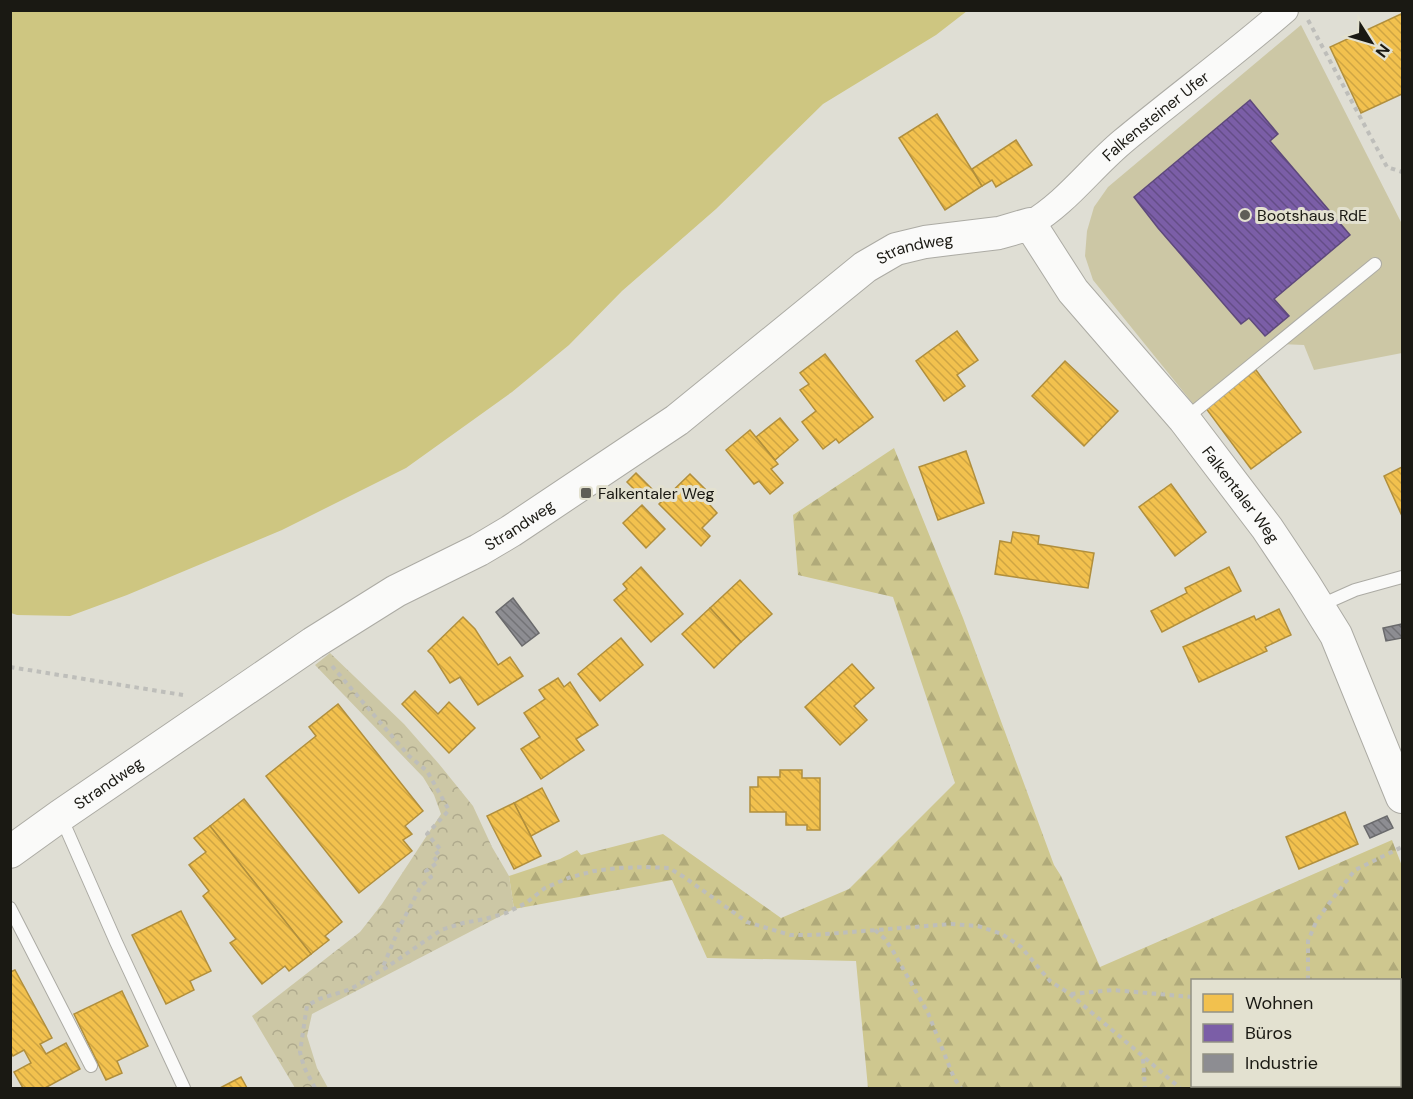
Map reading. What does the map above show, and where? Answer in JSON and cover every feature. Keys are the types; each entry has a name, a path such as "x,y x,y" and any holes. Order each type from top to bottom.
{"street":[{"name":"Falkensteiner Ufer","path":"1030,224 1059,204 1120,144 1285,10"},
{"name":"Falkentaler Weg","path":"1030,224 1073,291 1184,419 1267,528 1318,606 1336,635 1402,797"},
{"name":"Strandweg","path":"10,852 313,643 396,591 479,550 511,531 677,420 865,267 896,249 925,242 999,232 1030,224"}],"lane":[{"path":"1184,419 1375,264"},
{"path":"1318,606 1355,590 1402,577"},
{"path":"60,816 184,1089"},
{"path":"10,908 91,1066"}],"path":[{"path":"1303,10 1388,167 1402,172"},
{"path":"313,643 408,756 427,771 449,810 427,834 441,850 433,856 438,862 426,871 431,877 422,886 400,926 382,969"},
{"path":"10,666 225,702"},
{"path":"1308,979 1308,941 1316,922 1327,906 1355,870 1402,847"},
{"path":"315,1089 300,1053 307,1006 319,999 348,990 441,930 506,913 526,903 545,888 568,878 594,871 645,867 669,868 747,922 790,935 951,924 978,926 1002,934 1021,947 1050,981 1070,994 1180,1089"},
{"path":"875,930 893,951 928,1013 954,1078 962,1089"},
{"path":"1070,994 1113,990 1191,998"},
{"path":"1143,1058 1144,1089"}],"green space":[{"name":"Bootshaus RdE","path":"1301,25 1402,224 1402,353 1314,370 1304,345 1280,344 1199,411 1093,280 1085,256 1087,231 1094,207 1108,187"},
{"path":"894,448 963,618 1054,865 1061,876 1100,967 1392,840 1402,866 1402,1088 868,1088 856,961 707,958 672,880 514,909 509,876 560,859 577,850 581,855 663,834 781,918 849,889 955,783 893,597 798,575 793,515"},
{"path":"330,653 404,724 473,806 492,847 509,876 514,909 312,1014 307,1036 317,1068 328,1088 295,1088 252,1016 360,932 382,904 441,814 434,795 423,777 315,665"}],"shaded area":[{"path":"10,11 967,11 936,35 823,104 716,209 622,291 569,345 512,392 406,468 282,530 127,595 70,616 11,613"}],"building: Wohnen":[{"path":"1401,14 1402,94 1361,113 1330,47"},
{"path":"937,114 982,186 945,210 899,138"},
{"path":"1016,140 1032,165 996,187 992,180 982,186 972,169"},
{"path":"957,331 978,360 957,375 965,386 944,401 916,361"},
{"path":"825,354 873,417 839,443 836,439 823,449 802,422 816,411 800,390 809,384 800,373"},
{"path":"1065,361 1118,411 1084,446 1032,396"},
{"path":"1256,370 1301,432 1251,469 1205,407"},
{"path":"780,418 798,440 775,460 756,437"},
{"path":"750,430 778,464 771,469 783,483 770,494 759,481 754,484 726,450"},
{"path":"966,451 984,503 938,520 919,467"},
{"path":"1402,467 1402,516 1384,476"},
{"path":"636,473 653,490 644,499 627,482"},
{"path":"690,474 715,499 709,504 717,513 702,528 710,536 701,546 659,504"},
{"path":"1171,484 1206,532 1175,556 1139,507"},
{"path":"642,505 665,529 646,548 623,523"},
{"path":"1013,532 1039,536 1038,544 1094,553 1088,588 995,574 1000,541 1011,543"},
{"path":"641,567 683,614 651,642 614,600 627,589 623,584"},
{"path":"1229,567 1241,591 1162,632 1151,611 1187,593 1185,588"},
{"path":"740,580 772,614 741,642 710,608"},
{"path":"710,608 741,642 714,668 682,634"},
{"path":"1279,609 1291,635 1265,647 1267,651 1199,682 1183,647 1254,616 1256,620"},
{"path":"463,617 475,629 498,665 510,657 523,676 478,705 460,677 450,683 428,651"},
{"path":"621,638 643,665 600,701 578,674"},
{"path":"852,664 874,688 854,706 867,720 840,745 805,707"},
{"path":"558,678 564,687 570,682 598,725 576,739 584,750 541,779 521,749 540,737 524,713 545,699 539,690"},
{"path":"415,691 438,714 449,702 475,728 449,753 402,704"},
{"path":"338,704 423,811 405,826 412,834 403,840 412,851 359,893 266,776 316,736 309,727"},
{"path":"780,770 802,770 802,778 820,778 820,830 807,830 807,825 786,825 786,812 750,812 750,787 758,787 758,777 780,777"},
{"path":"542,788 559,821 531,836 514,803"},
{"path":"244,799 342,922 325,936 329,940 311,954 210,826"},
{"path":"514,803 541,856 514,869 487,816"},
{"path":"1345,812 1358,844 1299,869 1286,837"},
{"path":"210,826 311,954 289,971 285,966 262,984 230,943 236,939 203,896 209,891 189,865 206,852 194,838"},
{"path":"181,911 211,971 190,981 194,990 166,1004 132,935"},
{"path":"15,970 52,1038 40,1044 46,1054 66,1043 80,1069 45,1088 23,1088 14,1072 31,1063 24,1050 13,1056 10,1051 10,972"},
{"path":"122,991 148,1046 117,1061 122,1073 106,1080 74,1014"},
{"path":"241,1077 247,1088 220,1088"}],"building: Büros":[{"path":"1250,100 1278,134 1270,141 1350,235 1274,299 1289,316 1265,336 1249,318 1241,324 1134,197"}],"building: Industrie":[{"path":"513,598 539,633 522,646 496,612"},
{"path":"1402,624 1402,638 1386,641 1383,628"},
{"path":"1387,816 1393,828 1370,838 1364,826"}],"place":[{"name":"Bootshaus RdE","path":"1245,215"},
{"name":"Falkentaler Weg","path":"586,493"}]}
